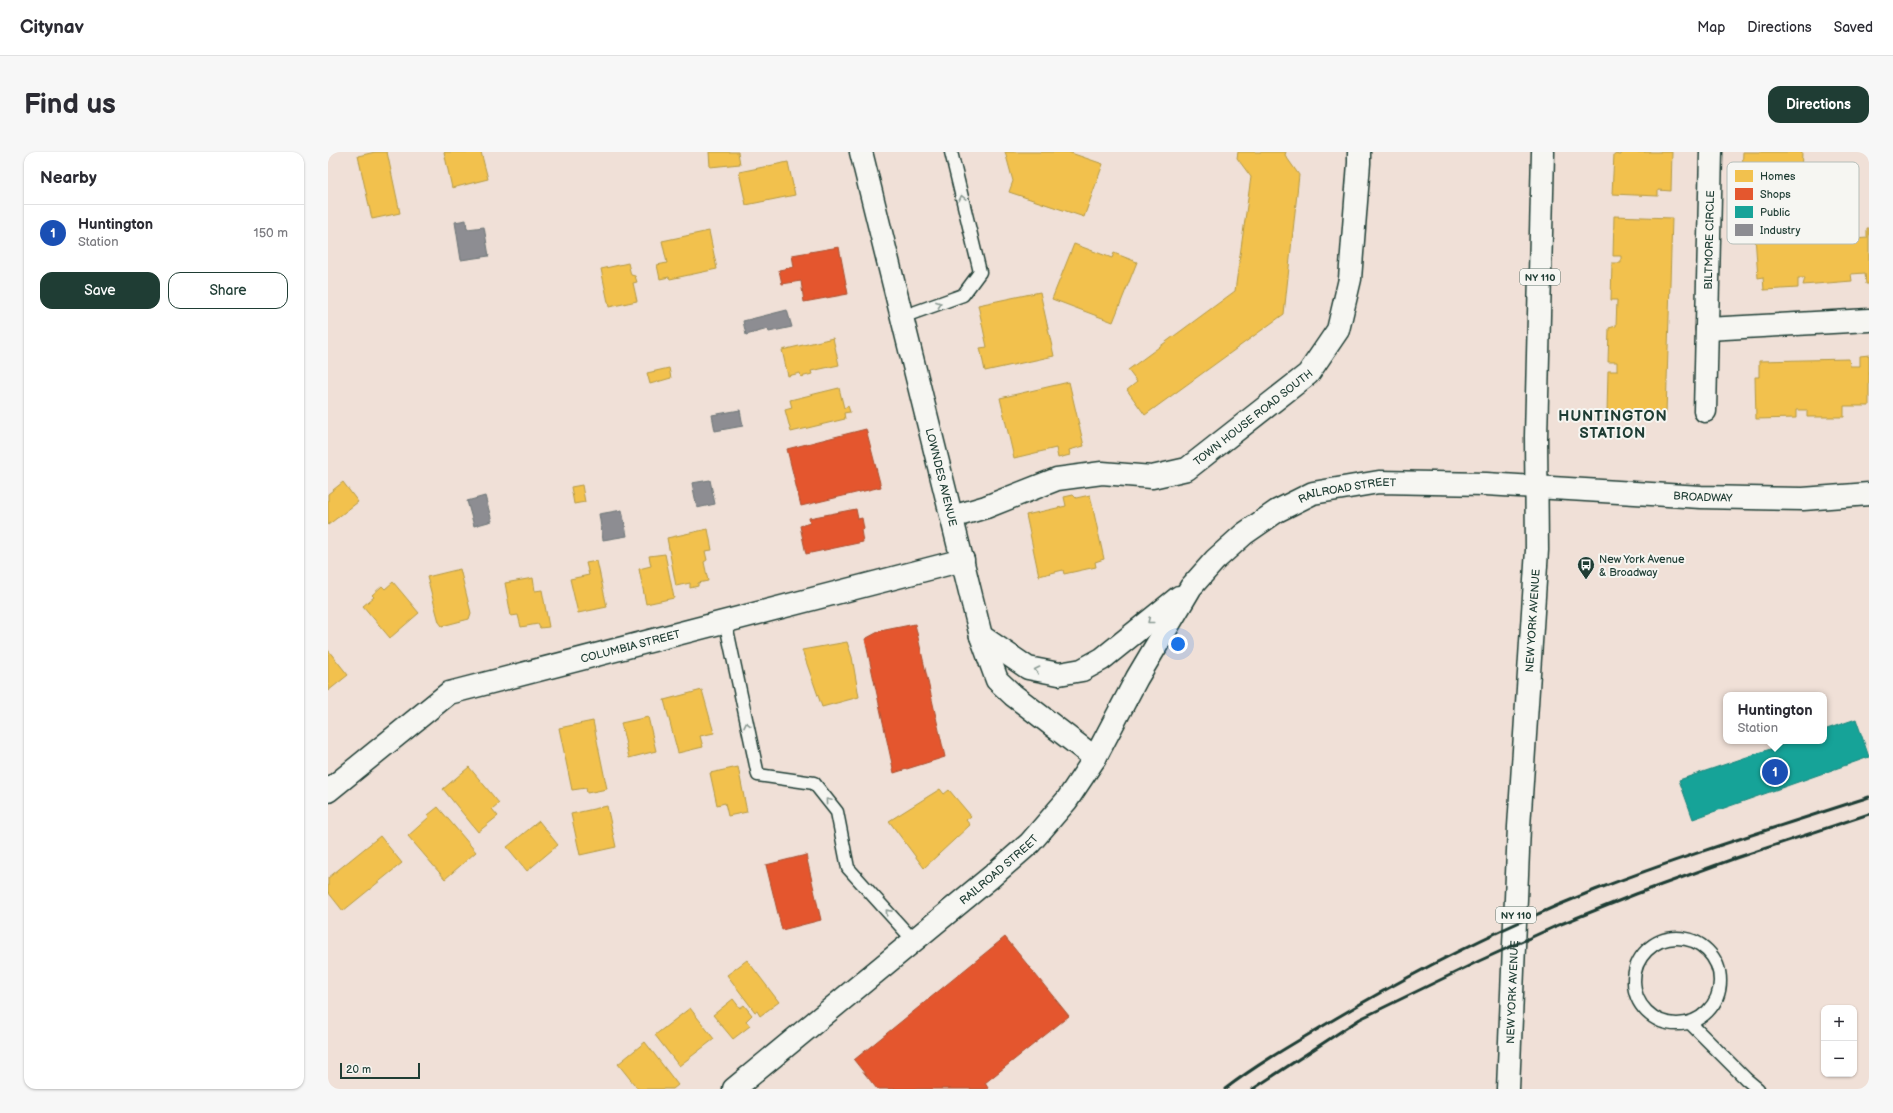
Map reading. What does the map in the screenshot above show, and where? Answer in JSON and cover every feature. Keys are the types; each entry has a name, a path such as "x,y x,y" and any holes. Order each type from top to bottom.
{"street":[{"name":"LOWNDES AVENUE","path":"861,152 981,636 998,680 1013,695 1095,758"},
{"name":"TOWN HOUSE ROAD SOUTH","path":"952,517 986,508 1057,479 1102,473 1152,477 1187,469 1308,374 1338,330 1350,279 1360,163 1358,152"},
{"name":"NEW YORK AVENUE","path":"1508,1089 1519,827 1537,550 1536,437 1542,152"},
{"name":"BILTMORE CIRCLE","path":"1705,411 1711,152"},
{"path":"1707,329 1869,320"},
{"name":"RAILROAD STREET","path":"981,636 1028,668 1058,674 1082,670 1102,659 1191,587 1215,560 1244,534 1277,511 1313,493 1379,482 1537,487"},
{"name":"BROADWAY","path":"1537,487 1701,497 1803,499 1869,494"},
{"name":"COLUMBIA STREET","path":"328,791 449,693 725,620 963,560"},
{"name":"RAILROAD STREET","path":"734,1089 914,941 1030,842 1066,800 1095,758 1137,678 1191,587"}],"lane":[{"path":"902,317 963,295 980,272 951,152"},
{"path":"725,620 758,775 814,784 837,812 848,868 914,941"},
{"path":"1682,938 1696,942 1708,951 1716,964 1720,978 1718,993 1712,1006 1703,1016 1690,1023 1676,1025 1662,1022 1650,1015 1640,1005 1634,992 1633,978 1636,965 1644,952 1655,944 1668,939 1682,938"},
{"path":"1690,1023 1758,1089"}],"building: Homes":[{"path":"375,152 387,152 400,213 372,219 358,156"},
{"path":"444,152 481,152 488,179 452,188"},
{"path":"709,152 738,152 740,164 710,167"},
{"path":"1005,152 1068,152 1103,164 1084,217 1009,192 1013,181"},
{"path":"1238,152 1286,152 1285,155 1299,175 1284,314 1145,415 1127,390 1137,382 1128,370 1235,291 1251,177 1237,158"},
{"path":"1621,152 1672,152 1671,191 1658,190 1658,196 1612,194 1614,154 1621,155"},
{"path":"1743,152 1802,152 1802,162 1743,162"},
{"path":"788,162 795,195 746,205 739,172"},
{"path":"1614,216 1672,218 1666,414 1607,412 1608,371 1617,371 1617,362 1608,362 1609,328 1616,326 1617,300 1611,300 1612,263 1621,263 1621,256 1613,256"},
{"path":"1867,228 1869,228 1869,284 1866,284 1865,273 1851,274 1852,281 1803,285 1805,278 1798,278 1798,288 1764,290 1763,277 1758,278 1756,244 1859,244 1859,239 1867,238"},
{"path":"709,231 717,269 670,279 669,277 660,279 657,265 667,263 662,241"},
{"path":"1074,244 1112,258 1114,253 1137,262 1113,322 1052,299"},
{"path":"628,263 631,275 635,276 637,282 633,283 637,301 609,307 601,269"},
{"path":"1040,292 1054,356 985,371 980,348 987,347 978,305"},
{"path":"833,338 839,365 811,371 812,374 801,377 800,373 788,376 782,350"},
{"path":"1869,355 1869,406 1844,406 1844,417 1807,417 1807,410 1796,410 1796,418 1756,419 1755,377 1759,377 1759,361 1849,359 1850,366 1860,366 1860,356"},
{"path":"669,368 671,378 650,384 647,373"},
{"path":"1069,382 1084,446 1069,450 1070,455 1058,458 1056,448 1014,458 1000,398"},
{"path":"839,388 844,408 848,406 850,412 844,413 845,419 791,432 785,410 792,408 790,400"},
{"path":"343,482 358,502 328,525 328,494"},
{"path":"582,485 585,502 574,504 571,487"},
{"path":"1073,495 1076,498 1090,495 1104,559 1095,562 1096,567 1064,574 1063,570 1039,576 1026,515 1066,506 1064,497"},
{"path":"708,529 712,550 705,551 707,560 704,562 708,581 698,583 698,586 690,588 690,583 676,586 667,538"},
{"path":"665,554 674,598 646,604 639,569 651,566 649,556"},
{"path":"597,561 607,607 578,613 570,579 589,575 586,563"},
{"path":"460,569 471,613 469,619 442,626 439,622 427,577"},
{"path":"533,578 535,591 542,590 549,627 540,628 538,624 521,627 518,615 511,616 505,583"},
{"path":"393,582 419,613 390,638 363,606 374,597 372,595 382,586 385,589"},
{"path":"847,642 852,657 859,697 822,707 802,650"},
{"path":"328,650 348,675 328,691"},
{"path":"702,690 714,733 700,736 703,747 678,753 664,700"},
{"path":"648,717 656,751 629,758 621,723"},
{"path":"593,721 607,789 587,793 586,788 572,790 559,728"},
{"path":"469,767 499,803 492,809 498,816 478,832 443,789"},
{"path":"738,767 747,812 728,816 725,803 717,805 710,773"},
{"path":"940,789 944,794 949,790 971,816 966,820 970,825 924,868 889,821"},
{"path":"607,806 616,847 580,855 571,814"},
{"path":"438,807 476,852 445,879 408,836"},
{"path":"539,821 558,845 527,871 507,847"},
{"path":"380,836 402,863 343,911 328,892 328,878"},
{"path":"747,960 779,1002 760,1016 757,1011 755,1012 727,975"},
{"path":"733,999 740,1008 744,1005 752,1015 746,1021 750,1026 733,1039 713,1015"},
{"path":"690,1008 714,1039 679,1066 655,1035"},
{"path":"645,1042 678,1085 673,1089 638,1089 618,1064"}],"building: Shops":[{"path":"839,247 848,294 804,302 801,281 782,284 779,270 794,267 792,255"},
{"path":"866,429 881,487 801,506 787,449"},
{"path":"856,509 858,519 862,518 864,529 861,530 863,542 806,554 800,526 810,523 809,518"},
{"path":"915,624 945,757 894,773 865,639 880,631"},
{"path":"806,855 821,920 782,930 766,865"},
{"path":"1005,937 1069,1016 985,1083 988,1088 987,1089 877,1089 854,1060"}],"building: Public":[{"path":"1856,719 1869,757 1693,819 1679,780 1785,744 1827,744 1827,729"}],"building: Industry":[{"path":"466,220 467,229 484,227 489,256 461,260 455,222"},
{"path":"787,310 792,327 769,332 768,329 746,335 743,321"},
{"path":"740,410 743,426 715,431 712,415"},
{"path":"710,480 715,504 697,508 692,483"},
{"path":"485,496 492,521 474,526 467,501"},
{"path":"622,510 627,536 603,540 599,514"}],"railway":[{"path":"1225,1089 1278,1053 1365,1002 1429,966 1527,918 1595,890 1663,865 1869,797"},
{"path":"1253,1089 1360,1019 1479,961 1556,926 1636,894 1736,858 1869,814"}],"place":[{"name":"New York Avenue & Broadway","path":"1586,580"},
{"name":"Huntington","path":"1775,772"}],"district":[{"name":"HUNTINGTON STATION","path":"1613,424"}]}
